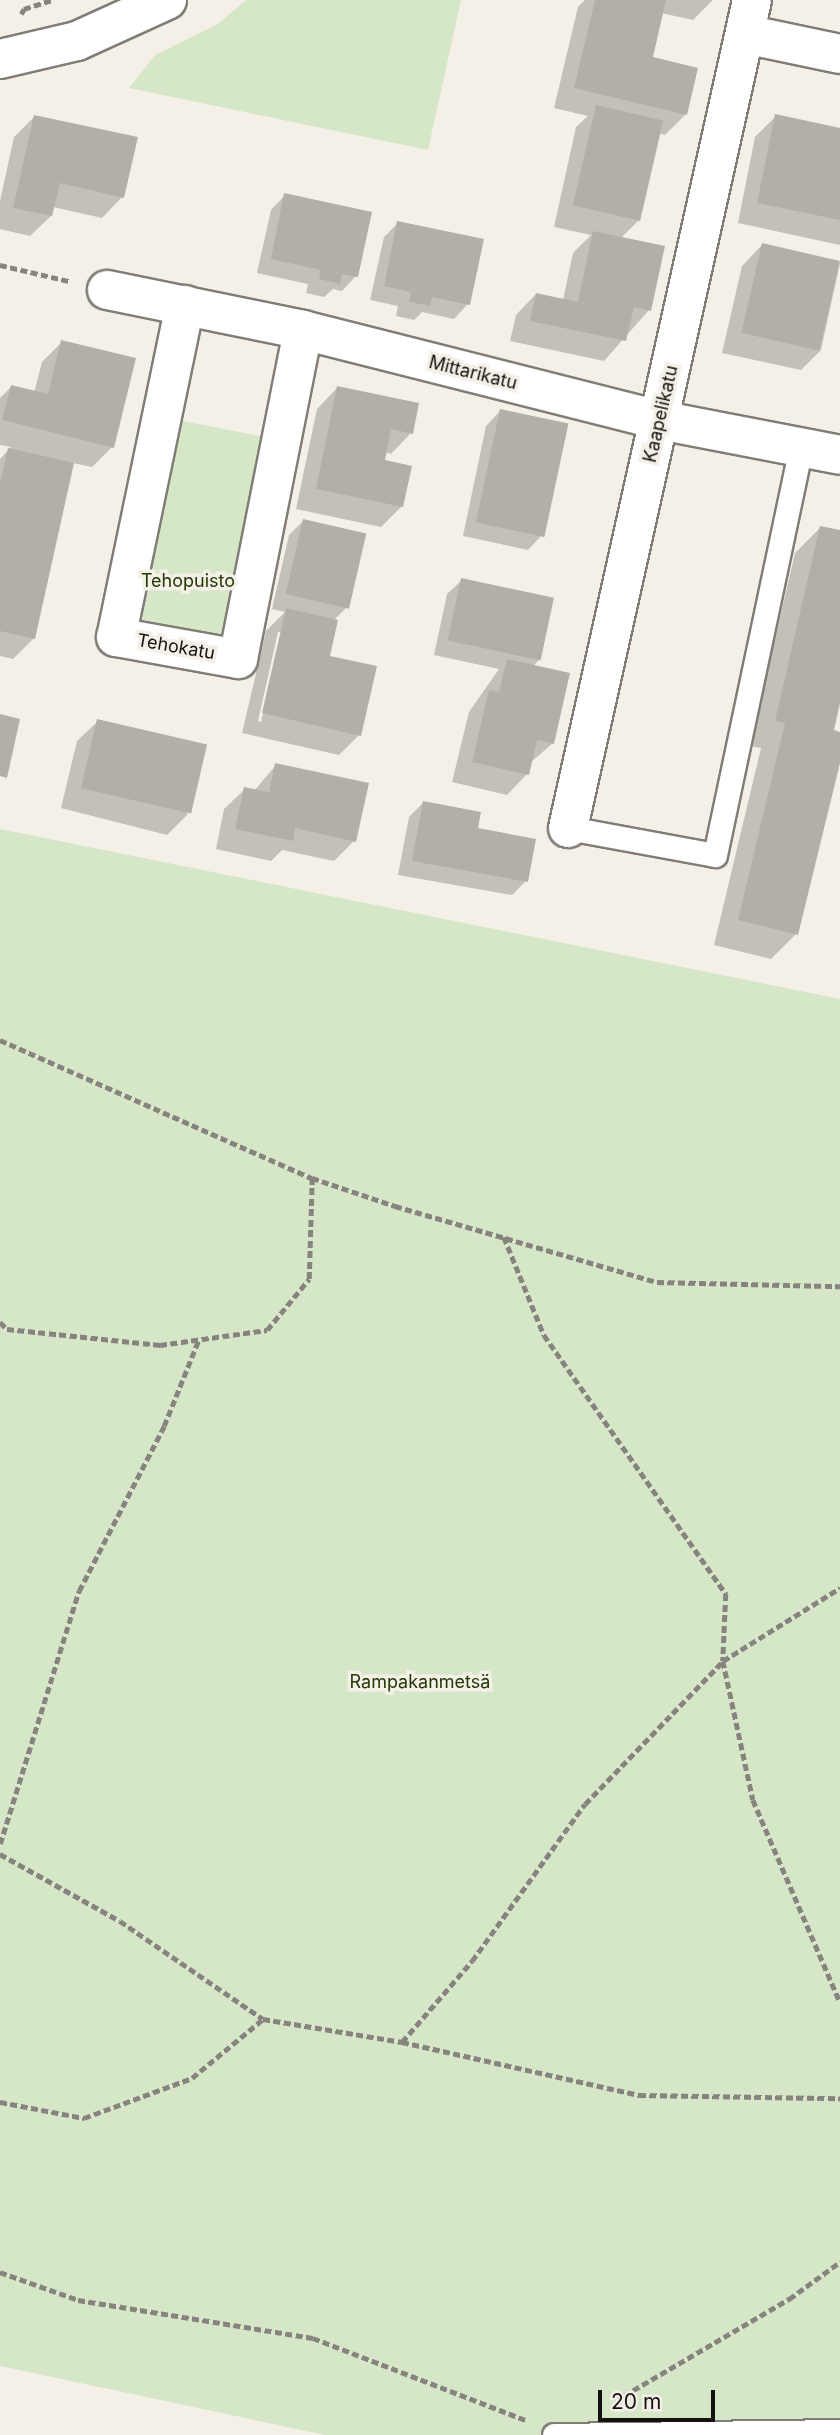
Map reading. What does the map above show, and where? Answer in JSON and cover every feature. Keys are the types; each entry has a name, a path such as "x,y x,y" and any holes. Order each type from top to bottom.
{"street":[{"path":"0,59 77,41 167,0"},
{"path":"748,17 840,54"},
{"name":"Kaapelikatu","path":"568,828 748,17"},
{"name":"Mittarikatu","path":"107,290 303,330 659,420 840,455"},
{"name":"Tehokatu","path":"185,305 117,637 238,659 303,330"}],"lane":[{"path":"568,828 715,855 801,447"},
{"path":"555,2433 840,2431"}],"path":[{"path":"0,265 107,290"},
{"path":"0,1040 312,1178 657,1283 840,1286"},
{"path":"0,1322 7,1329 160,1345 267,1330 309,1279 312,1178"},
{"path":"504,1237 544,1335 726,1594 723,1661 753,1800 840,2002"},
{"path":"0,1844 79,1591 164,1426 199,1339"},
{"path":"402,2042 472,1961 585,1804 723,1661 840,1588"},
{"path":"0,1854 120,1921 263,2019 402,2042 639,2095 840,2098"},
{"path":"0,2102 84,2118 192,2078 263,2019"},
{"path":"0,2272 78,2300 313,2339 555,2433 655,2379 789,2299 840,2262"}],"green space":[{"path":"246,0 461,0 428,150 129,88 155,55 218,24"},
{"name":"Tehopuisto","path":"178,420 262,436 224,636 139,619"},
{"name":"Rampakanmetsä","path":"0,829 840,999 840,2435 325,2435 0,2366"}],"building":[{"path":"595,0 666,0 653,57 698,68 687,115 574,88"},
{"path":"596,105 663,121 640,221 573,205"},
{"path":"775,114 840,128 840,220 757,203"},
{"path":"34,115 138,137 124,198 60,183 52,216 13,208"},
{"path":"284,193 372,212 358,277 342,274 340,284 319,279 321,270 271,259"},
{"path":"397,221 484,239 470,305 432,297 430,306 409,302 411,292 384,286"},
{"path":"593,231 665,246 651,311 634,307 626,341 530,321 536,293 578,302"},
{"path":"762,243 840,261 819,351 741,333"},
{"path":"61,340 136,358 114,448 2,420 11,385 48,394"},
{"path":"337,386 419,403 413,434 391,429 385,460 412,466 403,507 316,489"},
{"path":"500,409 568,424 544,537 476,522"},
{"path":"8,448 74,463 35,639 0,631 0,484"},
{"path":"303,519 366,534 349,609 286,594"},
{"path":"820,526 840,530 840,703 834,730 840,732 840,763 798,935 738,920 785,723 775,721"},
{"path":"461,578 554,598 541,660 448,641"},
{"path":"286,608 338,620 330,656 377,666 361,736 262,713"},
{"path":"507,659 570,673 554,744 537,740 529,775 472,762 489,690 499,692"},
{"path":"0,714 20,719 7,778 0,776"},
{"path":"97,719 207,744 191,814 81,788"},
{"path":"275,763 369,783 356,842 295,828 293,841 235,829 244,787 269,792"},
{"path":"423,801 481,812 478,828 536,839 528,882 412,861"}]}
